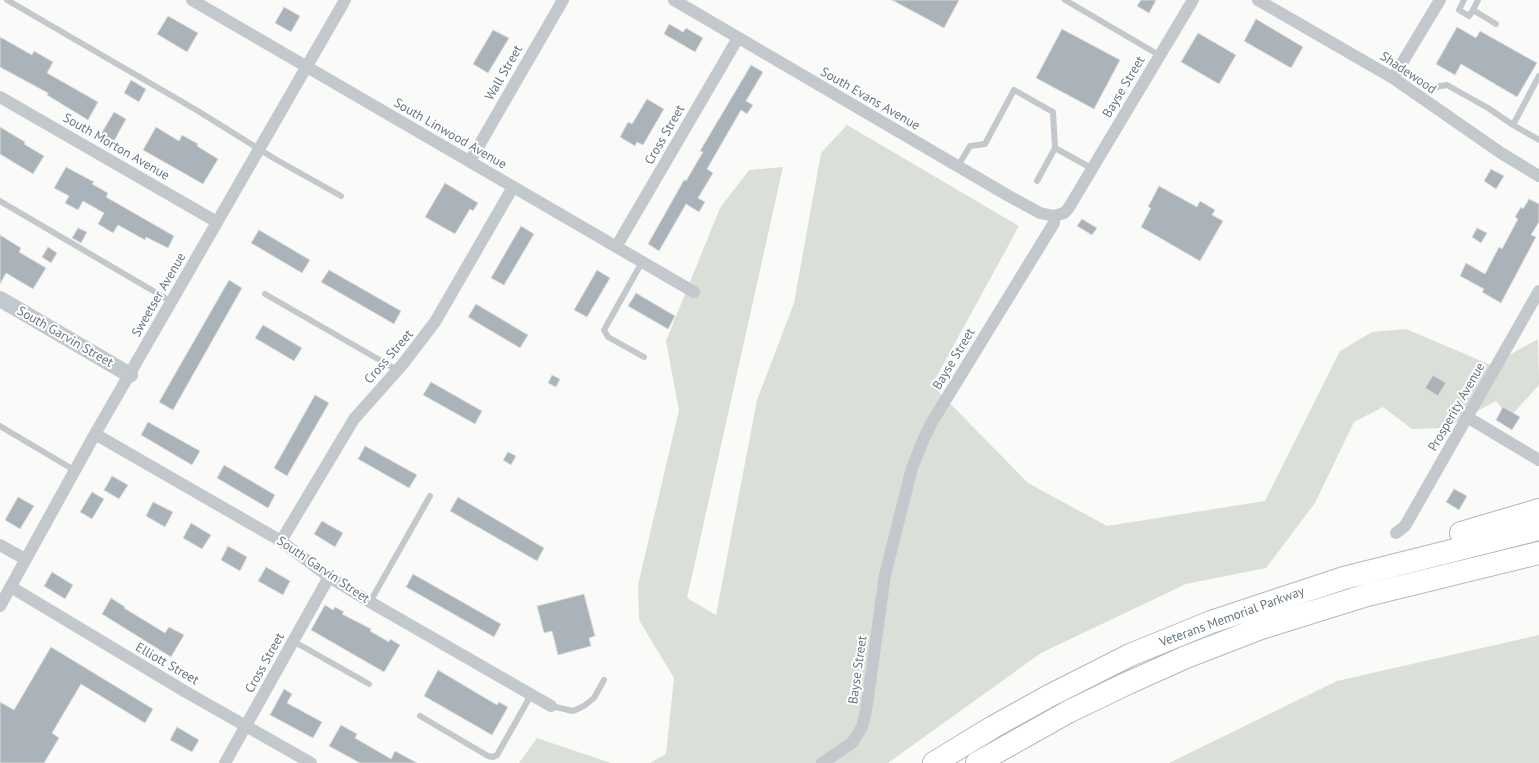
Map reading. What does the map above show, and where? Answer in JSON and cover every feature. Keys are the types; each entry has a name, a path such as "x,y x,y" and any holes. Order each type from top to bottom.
{"highway":[{"path":"1211,622 1235,607 1274,592 1539,510"},
{"name":"Veterans Memorial Parkway","path":"934,763 993,727 1049,696 1130,655 1211,622 1344,578 1539,528"},
{"name":"Veterans Memorial Parkway","path":"977,763 1068,712 1128,682 1261,628 1367,595 1487,567 1539,553"}],"street":[{"name":"South Linwood Avenue","path":"192,0 694,292"},
{"name":"Sweetser Avenue","path":"0,606 74,470 345,0"},
{"name":"Wall Street","path":"470,161 563,0"},
{"name":"South Evans Avenue","path":"674,0 1040,214 1054,216"},
{"name":"Bayse Street","path":"822,763 852,743 862,727 866,711 887,568 912,468 924,438 932,422 955,387 1020,275 1050,229 1054,216 1064,213 1068,209 1193,0"},
{"name":"Shadewood","path":"1258,0 1396,73 1501,153 1539,176"},
{"path":"1396,73 1440,0"},
{"name":"Cross Street","path":"616,247 738,38"},
{"name":"South Morton Avenue","path":"0,97 217,222"},
{"name":"Cross Street","path":"281,541 350,423 363,406 398,370 436,322 513,187"},
{"name":"Prosperity Avenue","path":"1396,533 1405,526 1539,291"},
{"name":"South Garvin Street","path":"0,299 130,375"},
{"path":"1467,417 1539,460"},
{"name":"South Garvin Street","path":"95,434 281,541 329,577 370,602 551,706"},
{"path":"0,545 25,559"},
{"name":"Cross Street","path":"225,763 329,577"},
{"name":"Elliott Street","path":"11,587 311,763"}],"lane":[{"path":"7,0 259,148 275,159 341,196"},
{"path":"1065,0 1159,55"},
{"path":"1464,0 1459,10 1469,16 1478,0"},
{"path":"1473,10 1496,24"},
{"path":"1396,73 1432,88 1447,85 1488,108 1512,125 1539,140"},
{"path":"1512,125 1539,76"},
{"path":"958,166 970,146 985,144 1014,90 1053,112 1056,148 1037,181"},
{"path":"1056,148 1093,168"},
{"path":"0,201 172,302"},
{"path":"642,262 604,330 608,337 644,357"},
{"path":"265,294 398,370"},
{"path":"0,426 74,470"},
{"path":"370,602 430,496"},
{"path":"293,641 369,684"},
{"path":"551,706 573,711 584,706 594,698 604,680"},
{"path":"420,716 488,756 493,757 497,755 531,695"}],"shaded area":[{"path":"847,125 1019,226 932,385 1028,483 1107,526 1265,501 1340,351 1372,332 1406,329 1491,365 1538,339 1539,385 1509,418 1496,401 1445,428 1412,429 1383,407 1354,422 1315,503 1266,568 1186,584 1041,653 888,763 650,763 666,754 674,678 639,620 638,585 679,410 666,341 720,208 749,170 783,167 687,598 716,615 757,400 794,303 821,153"},
{"path":"1539,635 1539,763 1169,763 1337,681"},
{"path":"537,738 611,763 519,763"}],"building":[{"path":"892,0 959,0 944,28"},
{"path":"1141,0 1156,0 1149,13 1137,6"},
{"path":"284,7 300,16 291,32 275,23"},
{"path":"168,16 198,33 187,52 157,34"},
{"path":"1256,19 1303,47 1291,68 1244,41"},
{"path":"669,24 683,32 686,28 703,38 695,52 664,34"},
{"path":"1457,27 1476,38 1480,31 1537,63 1517,97 1461,64 1455,75 1436,64"},
{"path":"1062,29 1120,60 1094,109 1036,78"},
{"path":"493,30 509,38 488,73 473,64"},
{"path":"1198,33 1236,55 1219,84 1181,62"},
{"path":"0,37 32,55 34,51 53,62 47,73 98,102 88,120 47,95 48,93 0,67"},
{"path":"751,65 763,72 746,101 753,105 747,114 741,110 707,169 713,173 698,198 705,202 699,212 686,204 659,251 648,244 684,180 686,181 703,152 700,151"},
{"path":"131,80 146,89 139,102 124,93"},
{"path":"647,99 664,109 643,145 637,142 635,146 620,137 628,122 632,124"},
{"path":"114,112 126,119 114,141 101,134"},
{"path":"0,127 25,142 24,144 44,156 33,174 0,154"},
{"path":"156,127 179,141 182,135 198,144 197,146 218,159 203,184 143,150"},
{"path":"66,167 94,182 92,184 108,193 106,197 174,236 168,248 146,237 145,240 118,225 113,233 98,224 104,213 83,201 78,210 65,203 69,196 54,188"},
{"path":"1491,169 1504,176 1496,189 1484,181"},
{"path":"445,183 478,203 473,211 470,209 455,234 425,217"},
{"path":"1159,186 1197,207 1200,201 1215,210 1212,215 1223,221 1200,261 1141,227 1151,208 1148,207"},
{"path":"1529,199 1539,204 1539,222 1531,235 1536,237 1501,303 1482,292 1484,289 1460,276 1466,263 1485,274 1499,247 1502,249 1518,219 1515,217 1521,207 1523,209"},
{"path":"1082,219 1097,228 1092,235 1077,226"},
{"path":"521,226 534,234 504,285 491,278"},
{"path":"78,228 87,232 81,243 72,238"},
{"path":"1477,228 1487,233 1481,243 1472,237"},
{"path":"259,230 310,260 302,273 251,243"},
{"path":"0,235 21,248 19,252 46,268 33,289 6,273 0,284"},
{"path":"48,247 57,253 51,263 42,257"},
{"path":"329,270 401,311 394,324 321,282"},
{"path":"597,270 610,278 587,317 574,310"},
{"path":"229,280 242,288 173,410 159,402"},
{"path":"636,293 675,316 668,329 628,306"},
{"path":"476,304 528,335 520,348 468,317"},
{"path":"263,325 302,348 294,361 255,338"},
{"path":"552,375 560,379 556,387 548,383"},
{"path":"1433,375 1446,383 1438,396 1425,388"},
{"path":"431,382 482,411 475,424 423,395"},
{"path":"315,395 329,403 287,476 274,468"},
{"path":"1503,407 1520,417 1512,430 1496,420"},
{"path":"148,422 200,451 192,465 141,435"},
{"path":"365,446 417,475 409,488 358,459"},
{"path":"508,452 516,456 511,465 503,460"},
{"path":"224,465 275,495 268,508 217,478"},
{"path":"112,476 128,485 119,499 104,490"},
{"path":"1454,489 1467,496 1459,510 1446,502"},
{"path":"92,492 104,499 92,519 80,512"},
{"path":"18,497 34,506 20,529 5,520"},
{"path":"458,497 544,548 537,561 450,511"},
{"path":"153,502 173,512 165,527 146,516"},
{"path":"322,521 343,533 335,547 314,534"},
{"path":"191,523 211,535 202,549 183,538"},
{"path":"228,546 247,557 240,571 221,560"},
{"path":"266,567 290,581 283,595 258,581"},
{"path":"52,572 73,585 65,599 44,586"},
{"path":"413,574 501,624 494,637 406,587"},
{"path":"584,594 595,636 589,638 591,646 558,655 552,631 544,633 537,606"},
{"path":"111,598 125,607 124,608 165,633 169,627 184,635 171,657 102,614"},
{"path":"325,605 333,610 335,607 344,612 342,614 371,629 370,631 389,642 390,639 400,645 384,672 311,630"},
{"path":"51,647 153,709 145,723 81,684 52,733 59,738 44,763 0,763 0,702 14,710"},
{"path":"438,670 497,705 499,702 508,707 492,735 424,696"},
{"path":"284,689 292,694 287,703 322,722 313,738 270,715"},
{"path":"341,725 357,734 355,738 391,759 395,751 417,763 360,763 329,746"},
{"path":"177,727 199,740 192,752 170,740"}]}
